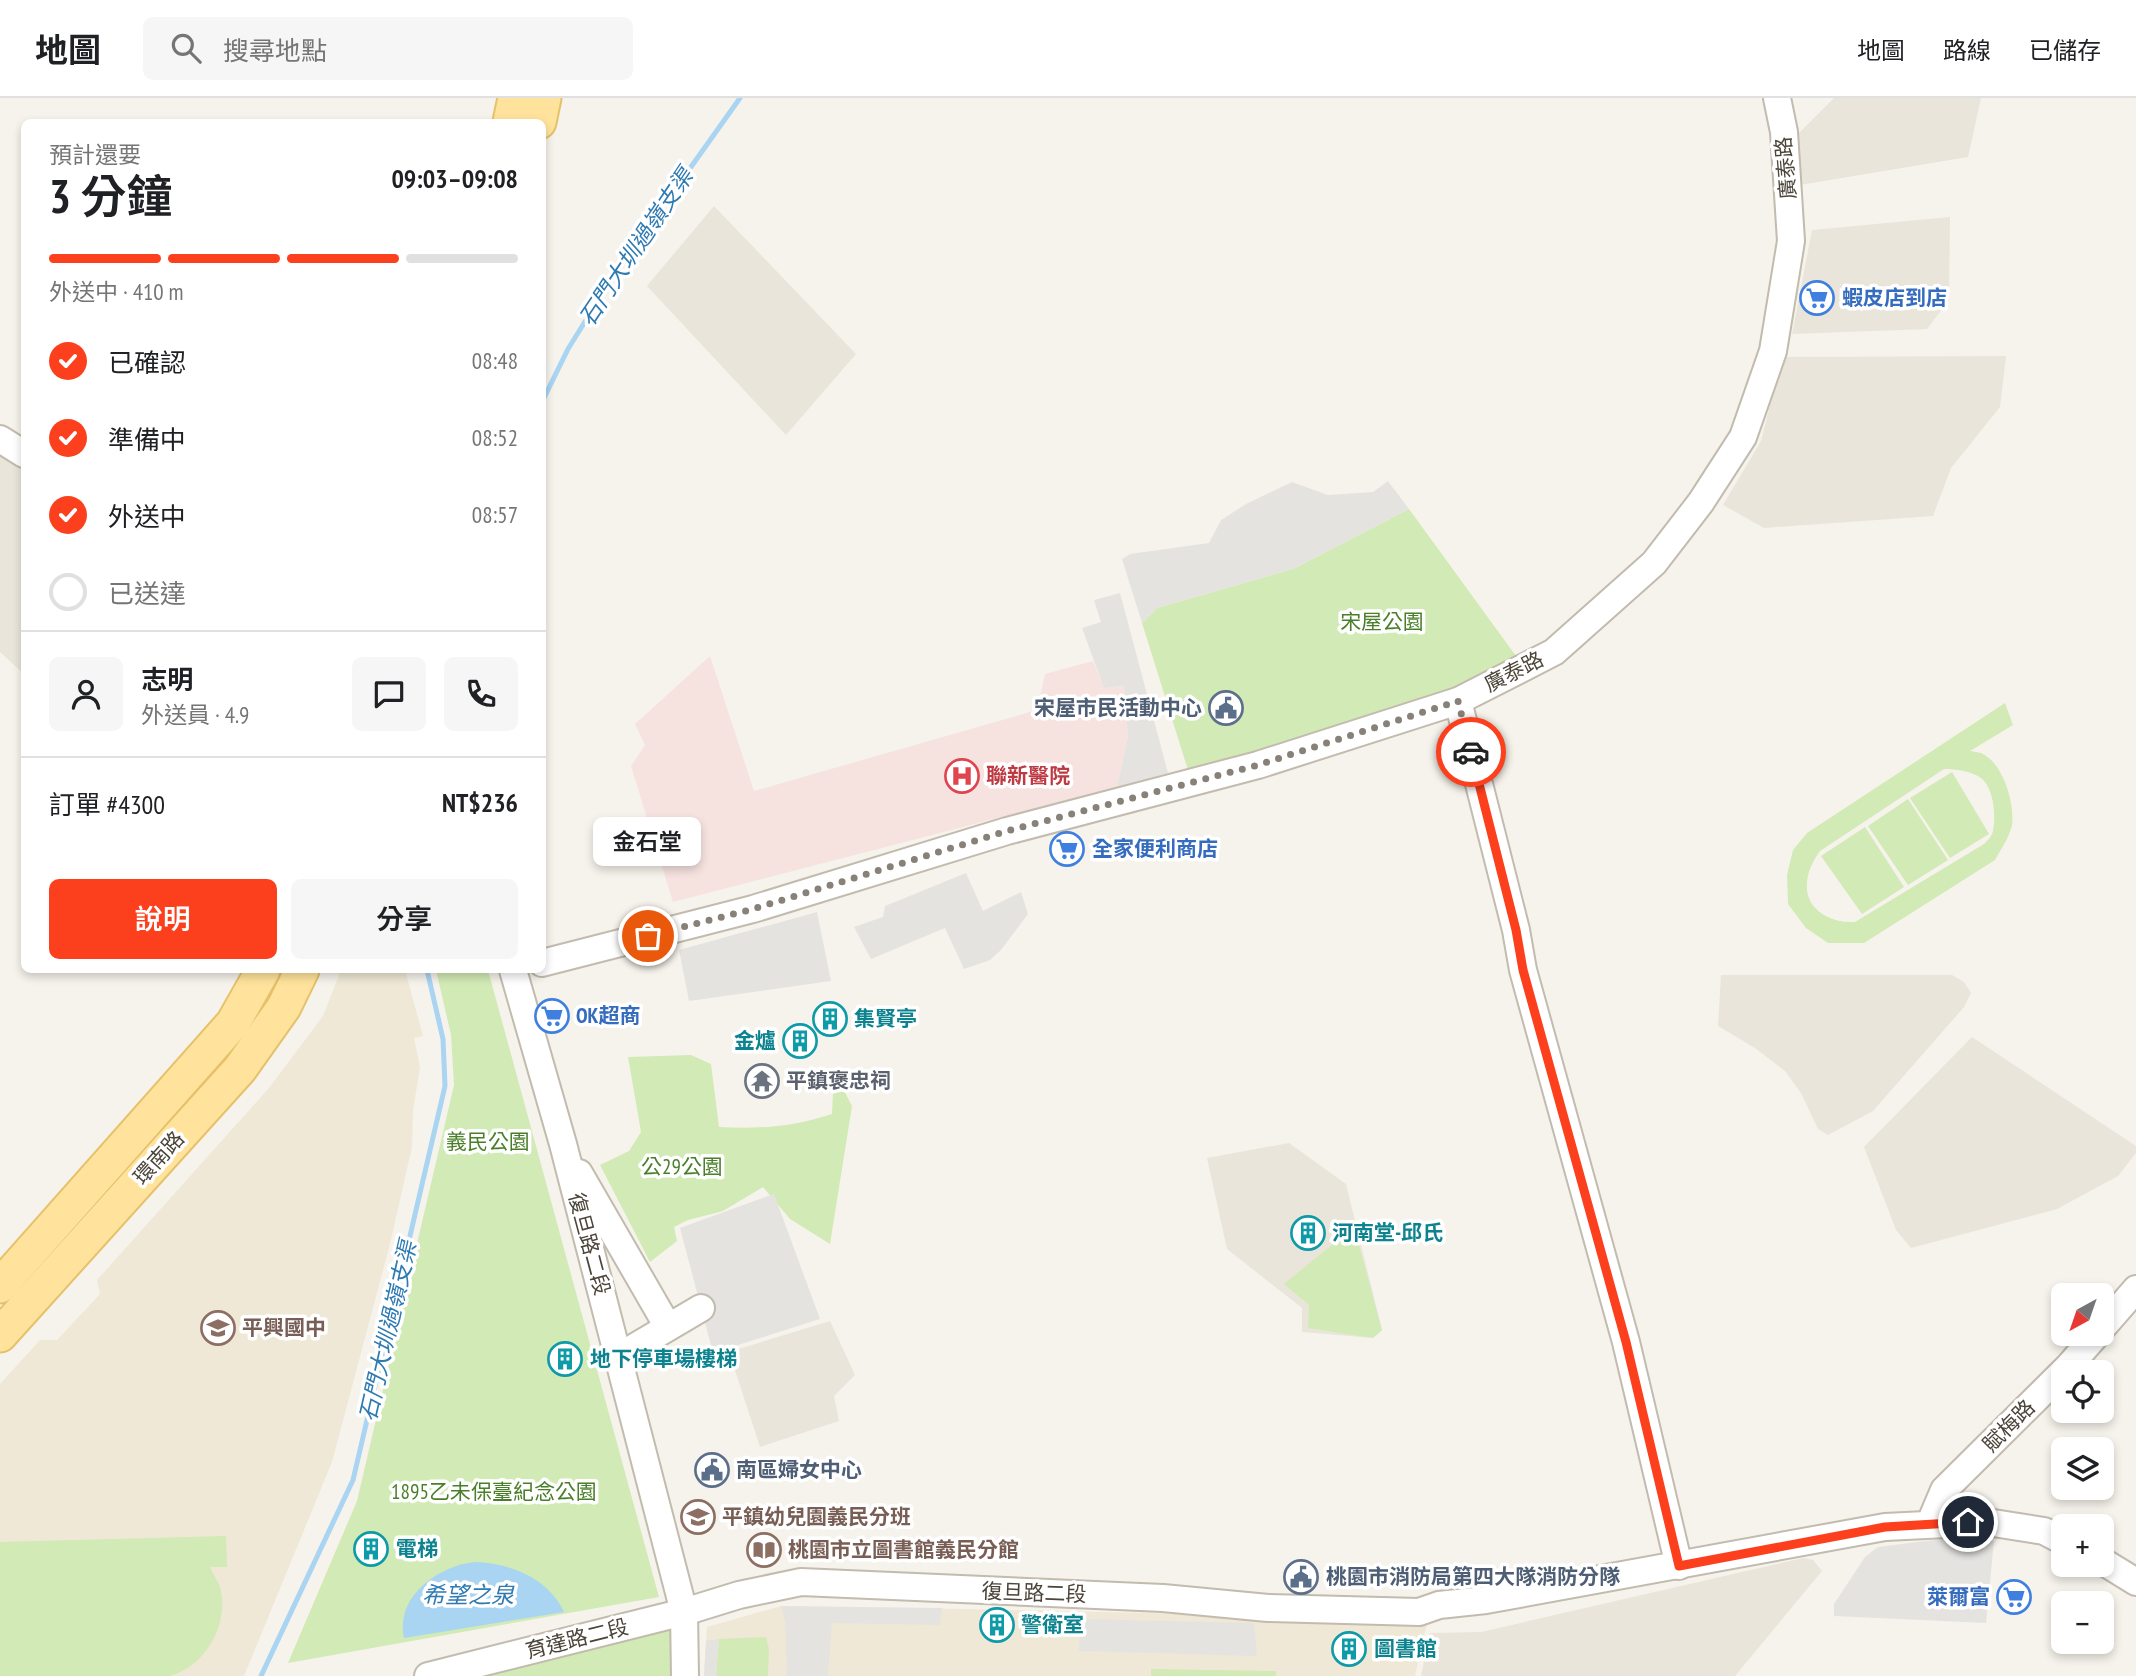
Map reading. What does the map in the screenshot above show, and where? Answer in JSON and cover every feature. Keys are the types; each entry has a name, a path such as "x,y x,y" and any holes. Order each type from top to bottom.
{"main road":[{"path":"511,119 515,98"},
{"path":"540,119 544,98"},
{"name":"環南路","path":"9,1275 233,1023 261,973"},
{"name":"環南路","path":"0,1335 240,1069 284,1007 301,973"},
{"path":"9,1275 45,1286"}],"street":[{"name":"廣泰路","path":"546,962 753,909 1007,831 1258,765 1458,701 1554,652 1654,563 1701,502 1744,437 1773,351 1791,241 1784,132 1777,98"},
{"path":"0,439 21,452"},
{"path":"1458,701 1516,930 1521,962 1626,1342 1679,1566"},
{"name":"復旦路二段","path":"514,973 563,1144 684,1612 739,1595 801,1582 1163,1598 1268,1608 1419,1612 1439,1605 1486,1600 1885,1527 1987,1522 2051,1535"},
{"path":"563,1144 668,1327"},
{"path":"2114,1314 2136,1289"},
{"path":"618,1357 701,1308"},
{"name":"賦梅路","path":"1930,1523 1944,1490 2086,1346"},
{"path":"2114,1568 2136,1582"},
{"path":"684,1612 685,1676"},
{"name":"育達路二段","path":"428,1676 684,1612"}],"shaded area":[{"path":"1834,98 1981,98 1968,157 1800,185 1798,134"},
{"path":"714,206 856,354 786,435 647,286"},
{"path":"1950,217 1949,300 1927,329 1792,334 1812,230"},
{"path":"2006,356 2000,407 1951,468 1933,516 1764,528 1723,505 1761,441 1782,357"},
{"path":"0,449 21,463 21,671 0,652"},
{"path":"1388,481 1409,509 1293,569 1157,608 1142,623 1122,559 1130,554 1209,543 1221,520 1246,504 1292,482 1328,495 1373,492"},
{"path":"1120,593 1168,773 1117,787 1128,736 1124,686 1104,688 1082,628 1101,622 1094,600"},
{"name":"聯新醫院","path":"710,656 754,791 1037,710 1045,674 1093,661 1104,688 1124,686 1128,736 1117,787 673,902 631,766 645,745 635,724"},
{"path":"966,873 983,911 1021,892 1028,914 1001,950 990,960 964,969 945,928 871,959 854,927 883,917 885,906"},
{"path":"817,912 831,981 689,1001 679,950"},
{"name":"平興國中","path":"340,973 406,973 423,1036 414,1038 420,1067 413,1111 412,1147 390,1244 332,1462 244,1676 0,1676 0,1384 40,1340 57,1340 100,1294 97,1280 269,1088 323,1016"},
{"path":"1721,975 1952,975 1964,982 1971,993 1964,1007 1873,1111 1828,1135 1818,1129 1801,1093 1785,1071 1755,1048 1718,1026"},
{"path":"1972,1037 2136,1146 2136,1153 2118,1176 2057,1209 1911,1248 1896,1230 1864,1147"},
{"path":"1289,1143 1346,1184 1382,1330 1373,1338 1302,1332 1302,1308 1227,1249 1207,1158"},
{"path":"774,1194 820,1319 713,1353 680,1228"},
{"path":"830,1321 855,1375 834,1396 839,1421 760,1447 729,1352"},
{"path":"1958,1537 1994,1541 1986,1623 1834,1616 1834,1604 1865,1557 1878,1547"},
{"path":"1803,1558 1813,1560 1822,1571 1735,1676 1421,1676 1430,1633 1481,1632"},
{"path":"781,1606 1428,1619 1415,1676 704,1676 707,1627"},
{"path":"781,1606 942,1608 940,1625 832,1623 828,1676 787,1676 785,1622"},
{"path":"1080,1619 1254,1623 1257,1656 1079,1651"},
{"path":"719,1639 716,1676 704,1676 706,1641"}],"green space":[{"name":"宋屋公園","path":"1409,509 1516,656 1466,683 1393,713 1188,770 1142,623 1157,608 1293,569"},
{"path":"2005,703 2013,725 1970,751 1981,753 1996,765 2006,784 2012,806 2012,825 1995,860 1864,943 1828,943 1806,928 1788,904 1787,875 1793,850 1807,833","holes":["1944,769 1977,776 1989,788 1994,810 1992,835 1985,842 1855,922 1833,919 1814,907 1809,899 1807,880 1820,851"]},
{"path":"1952,772 1989,834 1950,858 1910,798"},
{"path":"1908,799 1948,860 1908,885 1868,826"},
{"path":"1865,827 1904,887 1862,914 1821,856"},
{"name":"1895乙未保臺紀念公園","path":"437,973 489,973 659,1597 288,1663 357,1501 454,1085 451,1035"},
{"name":"公29公園","path":"691,1055 711,1064 719,1127 776,1126 832,1114 834,1071 852,1106 830,1244 790,1219 763,1187 723,1211 688,1220 674,1227 677,1241 650,1262 600,1165 629,1151 641,1132 628,1057"},
{"path":"1354,1227 1382,1330 1373,1338 1308,1328 1309,1305 1284,1284"},
{"path":"226,1536 227,1567 210,1567 220,1587 222,1601 218,1628 204,1653 183,1671 170,1676 0,1676 0,1542"},
{"path":"674,1623 679,1676 467,1676"},
{"path":"766,1637 769,1649 768,1676 716,1676 719,1639"},
{"path":"1151,1669 1276,1671 1276,1676 1151,1676"}],"water":[{"name":"希望之泉","path":"475,1562 501,1565 527,1575 548,1590 564,1612 404,1638 406,1609 422,1586 447,1570"}],"waterway":[{"name":"石門大圳過嶺支渠","path":"546,394 568,349 612,278 740,98"},
{"name":"石門大圳過嶺支渠","path":"261,1676 353,1480 445,1086 443,1039 428,973"}],"way so far":[{"path":"648,936 753,909 1007,831 1258,765 1458,701 1471,752"}],"place":[{"name":"蝦皮店到店","path":"1817,298"},
{"name":"宋屋市民活動中心","path":"1226,708"},
{"name":"聯新醫院","path":"962,776"},
{"name":"全家便利商店","path":"1067,849"},
{"name":"金石堂","path":"648,936"},
{"name":"OK超商","path":"552,1016"},
{"name":"集賢亭","path":"830,1019"},
{"name":"金爐","path":"800,1041"},
{"name":"平鎮褒忠祠","path":"762,1081"},
{"name":"河南堂-邱氏","path":"1308,1233"},
{"name":"平興國中","path":"218,1328"},
{"name":"地下停車場樓梯","path":"565,1359"},
{"name":"南區婦女中心","path":"712,1470"},
{"name":"平鎮幼兒園義民分班","path":"698,1517"},
{"name":"電梯","path":"371,1549"},
{"name":"桃園市立圖書館義民分館","path":"764,1550"},
{"name":"桃園市消防局第四大隊消防分隊","path":"1301,1577"},
{"name":"萊爾富","path":"2014,1597"},
{"name":"警衛室","path":"997,1625"},
{"name":"圖書館","path":"1349,1649"}],"route":[{"path":"1471,752 1516,930 1523,970 1626,1342 1679,1566 1885,1527 1968,1522"}],"park label":[{"name":"義民公園","path":"488,1142"}]}
